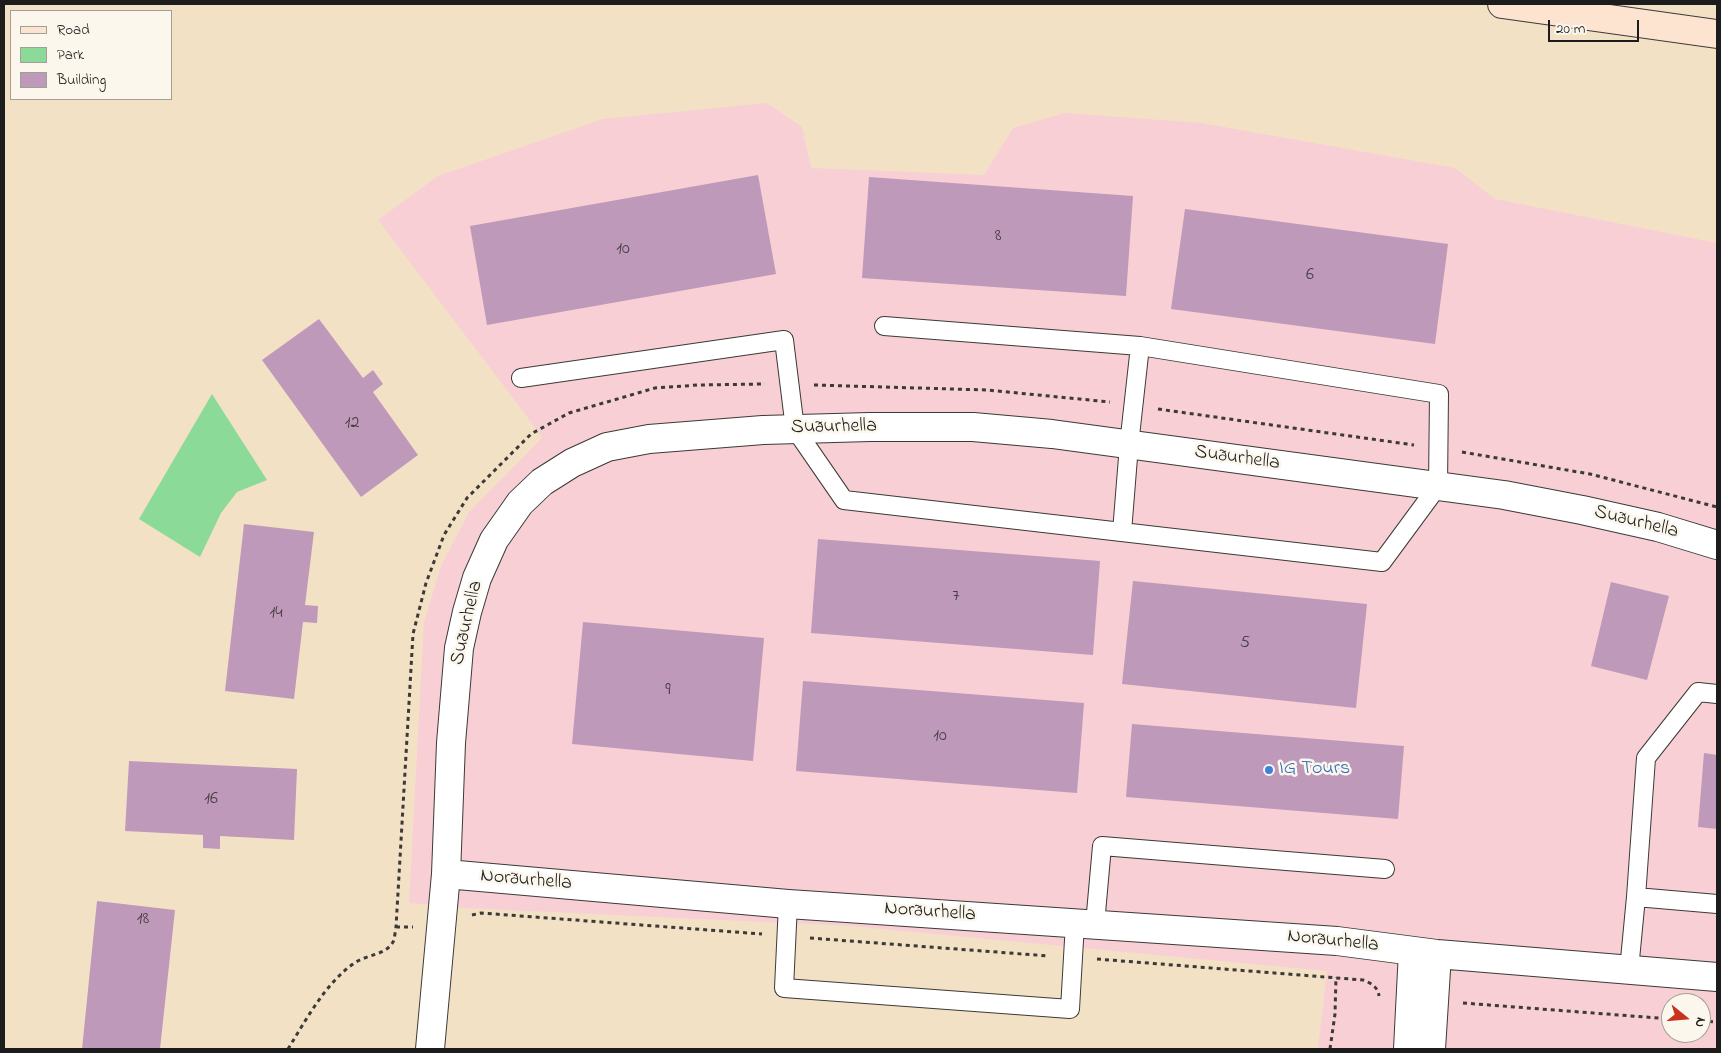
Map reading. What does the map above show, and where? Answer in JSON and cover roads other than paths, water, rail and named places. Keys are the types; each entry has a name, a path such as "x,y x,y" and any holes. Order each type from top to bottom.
{"main road":[{"path":"1502,4 1717,34"}],"street":[{"name":"Suðurhella","path":"430,1049 446,874 451,743 459,648 466,612 477,578 494,540 520,503 542,482 572,463 608,447 699,434 870,427 973,427 1052,434 1504,495 1582,510 1658,528 1717,545"},
{"name":"Norðurhella","path":"446,874 788,904 1337,941 1425,953 1717,978"},
{"path":"1408,1049 1425,953"},
{"path":"1425,953 1431,1049"}],"lane":[{"path":"521,378 784,340 795,429 844,500 1382,562 1438,486 1439,394 1140,346 884,326"},
{"path":"1122,532 1128,445 1140,346"},
{"path":"1629,970 1646,758 1698,692 1717,694"},
{"path":"788,904 784,988 1070,1009 1073,958 1085,924 1102,846 1385,869"},
{"path":"1636,897 1717,904"}],"place":[{"name":"IG Tours","path":"1269,770"}]}
